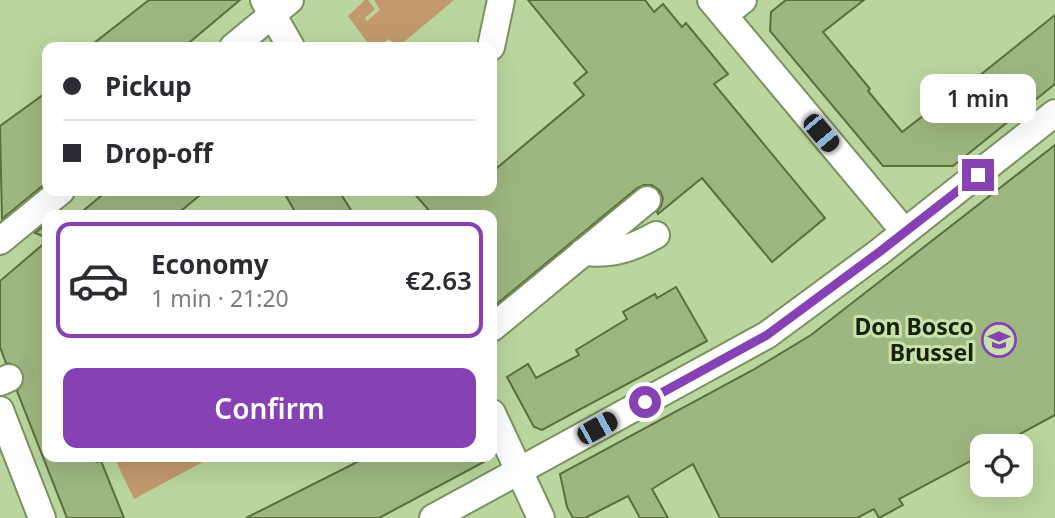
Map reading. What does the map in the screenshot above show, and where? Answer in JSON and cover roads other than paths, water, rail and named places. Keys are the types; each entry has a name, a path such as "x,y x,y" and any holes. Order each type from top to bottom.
{"street":[{"path":"492,42 500,0"},
{"path":"238,42 276,5 289,42"},
{"path":"726,5 904,231"},
{"path":"433,518 767,335 1055,113"},
{"path":"0,241 55,196"},
{"path":"497,324 647,201"},
{"path":"583,252 603,254 622,251 656,235"},
{"path":"0,410 42,518"},
{"path":"497,423 541,518"}],"tunnel":[{"path":"9,378 42,366"}],"place":[{"name":"Don Bosco Brussel","path":"999,340"}]}
